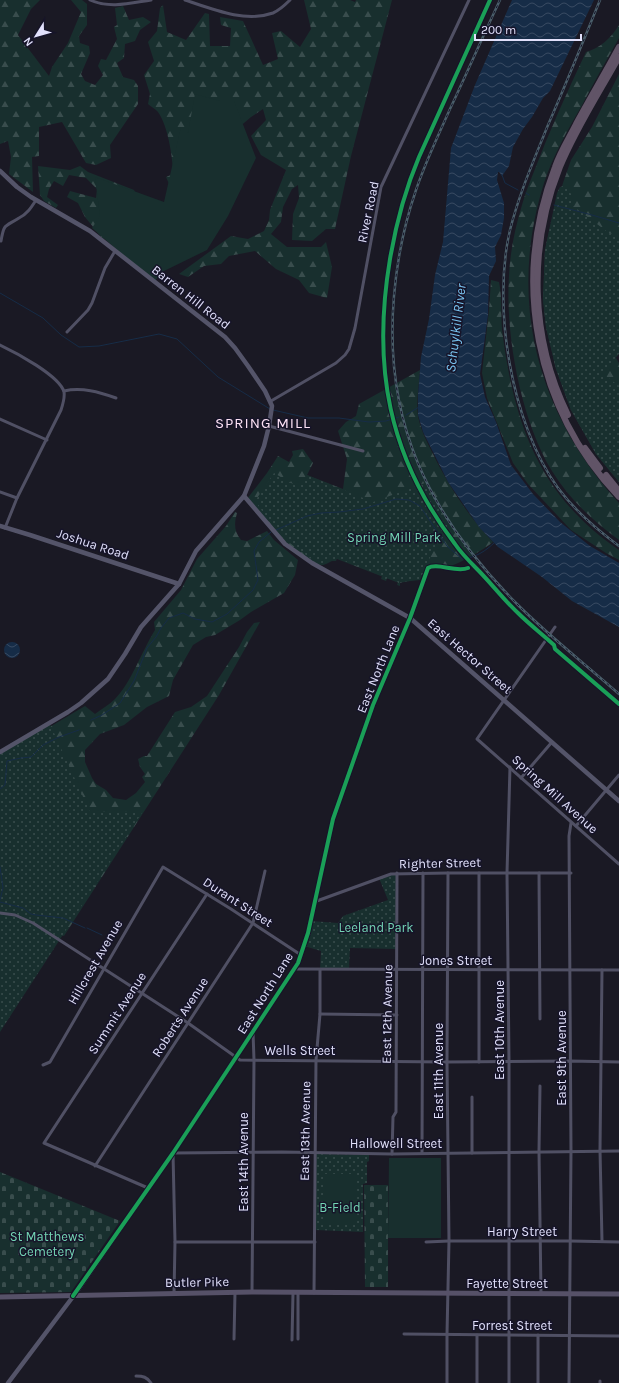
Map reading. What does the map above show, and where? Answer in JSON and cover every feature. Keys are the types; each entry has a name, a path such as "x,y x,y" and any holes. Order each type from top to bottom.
{"highway":[{"path":"619,47 586,104 555,166 536,234 533,274 534,304 538,339 545,370 556,400 573,435 588,459 619,497"},
{"path":"619,57 565,156 556,177 542,233 537,280 538,309 542,335 548,363 557,391 566,413 582,442 619,491"}],"main road":[{"name":"Butler Pike","path":"0,1297 235,1292 394,1293"},
{"name":"Fayette Street","path":"394,1293 619,1294"}],"street":[{"path":"90,0 98,4 116,5 151,0"},
{"path":"186,0 211,9 250,16 273,12 282,8 290,0"},
{"name":"River Road","path":"271,401 336,363 349,349 355,328 381,188 469,0"},
{"name":"Barren Hill Road","path":"0,171 17,187 36,200 87,229 228,340 248,366 271,401"},
{"path":"1,241 2,231 6,224 18,219 30,210 36,200"},
{"path":"67,332 88,310 92,303 104,268 115,251"},
{"path":"0,345 14,351 45,371 64,391 64,400 61,410 3,527"},
{"path":"64,391 84,389 116,398"},
{"path":"0,752 68,712 81,703 108,679 141,627 179,584 196,551 244,496 264,446 271,414 271,401"},
{"path":"0,419 47,440"},
{"path":"269,426 363,451"},
{"path":"0,492 17,498"},
{"name":"East Hector Street","path":"244,496 268,526 292,550 312,563 410,618 619,801"},
{"name":"Joshua Road","path":"3,527 179,584"},
{"path":"410,618 430,566 458,570 468,568"},
{"name":"East North Lane","path":"8,1383 73,1296 173,1153 294,969 301,955 308,933 333,819 373,705 410,618"},
{"path":"504,700 555,627"},
{"name":"Spring Mill Avenue","path":"504,700 477,739 619,864"},
{"path":"521,778 552,742"},
{"name":"East 10th Avenue","path":"509,1383 509,970 507,873 510,767"},
{"path":"576,826 619,775"},
{"name":"East 9th Avenue","path":"569,1383 571,1335 570,831 572,823"},
{"name":"Durant Street","path":"163,867 301,955"},
{"name":"Hillcrest Avenue","path":"43,1065 50,1062 163,867"},
{"name":"Roberts Avenue","path":"95,1166 253,923 265,872"},
{"name":"East 11th Avenue","path":"447,1383 449,1241 447,1062 448,872"},
{"name":"Righter Street","path":"314,902 397,873 570,873"},
{"name":"East 12th Avenue","path":"392,1154 393,1117 396,1112 397,873"},
{"path":"422,1153 423,873"},
{"path":"479,873 479,1062"},
{"path":"539,873 540,1019"},
{"name":"Summit Avenue","path":"95,1166 44,1143 207,894"},
{"name":"Wells Street","path":"0,913 15,915 33,923 188,1023 240,1060 619,1062"},
{"name":"Jones Street","path":"294,969 619,970"},
{"name":"East 13th Avenue","path":"314,1293 314,1152 316,1060 320,1014 320,970"},
{"path":"602,970 600,1150 602,1242"},
{"path":"320,1014 397,1015"},
{"name":"East 14th Avenue","path":"252,1031 254,1060 254,1242 252,1292"},
{"path":"540,1086 539,1151 541,1294"},
{"path":"472,1096 472,1153"},
{"name":"Hallowell Street","path":"173,1153 314,1152 392,1154 448,1152 619,1151"},
{"path":"173,1153 175,1242 174,1294"},
{"path":"95,1166 148,1188"},
{"path":"175,1242 315,1242"},
{"name":"Harry Street","path":"426,1242 619,1242"},
{"path":"234,1339 235,1292"},
{"path":"296,1293 298,1339"},
{"path":"292,1340 296,1293"},
{"name":"Forrest Street","path":"404,1334 619,1336"},
{"path":"477,1335 477,1383"},
{"path":"538,1335 538,1383"},
{"path":"136,1376 147,1378 151,1383"}],"green space":[{"path":"0,0 40,0 31,9 18,35 49,76 52,67 68,43 81,12 71,0 82,0 87,4 87,25 79,36 80,43 89,46 90,53 81,74 85,81 95,85 103,75 98,66 101,59 106,60 117,39 114,27 117,25 115,8 123,6 129,20 143,17 151,22 140,30 135,41 125,44 124,58 117,63 123,77 134,80 138,86 138,104 110,145 111,158 96,165 86,163 62,122 39,127 39,156 32,157 33,192 9,174 11,157 8,141 0,144"},
{"path":"304,0 350,0 355,2 356,0 392,0 351,156 335,229 326,229 312,241 292,240 293,214 299,198 298,185 292,189 283,207 281,222 271,234 287,247 321,247 326,242 332,267 327,298 309,293 299,280 276,269 255,251 229,256 221,264 204,266 188,277 179,274 231,236 248,239 264,231 269,220 270,210 286,170 261,155 251,136 266,120 263,109 251,117 170,186 166,177 173,174 169,142 162,118 157,111 148,104 150,94 144,75 154,61 148,42 157,31 160,8 163,5 167,32 186,40 205,13 209,14 210,46 230,46 231,28 221,25 220,17 243,21 263,65 278,59 272,33 281,31 300,47 311,29"},
{"path":"619,25 619,38 556,153 544,183 533,227 529,270 530,312 537,354 549,393 567,432 591,468 619,503 619,540 591,517 566,491 552,471 541,450 532,427 517,376 508,299 510,267 515,231 524,197 539,158 558,112 586,52 605,42"},
{"path":"619,74 619,305 611,355 616,358 619,363 619,482 596,454 571,410 556,369 546,327 543,299 545,250 563,183 571,160 592,127"},
{"path":"195,94 220,101 234,101 256,158 228,216 207,250 162,272 154,282 92,228 100,216 95,177 164,202 181,127 188,133"},
{"path":"38,166 70,170 80,166 88,172 134,190 142,208 103,239 85,217 78,203 67,197 70,191 96,198 97,189 86,178 69,175 63,186 54,181 49,189 47,197 58,205 56,208 44,201 40,195"},
{"path":"566,185 571,194 573,206 609,233 619,236 619,354 602,373 619,386 619,482 596,454 571,410 556,369 546,327 543,299 545,250 557,193 560,187"},
{"path":"491,280 499,282 502,330 508,370 515,401 524,430 536,457 551,483 570,507 592,529 619,550 619,560 571,530 528,484 513,463 487,398 482,373"},
{"path":"420,370 417,411 421,428 436,461 458,498 474,521 493,542 459,563 449,566 427,565 415,580 399,583 337,559 323,565 314,564 293,550 271,528 247,499 278,456 289,462 293,455 292,451 303,449 313,463 307,475 343,489 347,459 338,431 346,422 356,416 359,404"},
{"name":"Spring Mill Park","path":"274,473 298,487 307,475 373,502 425,483 451,527 433,551 420,580 400,582 400,586 397,585 398,582 387,578 386,581 381,579 382,576 337,558 336,561 328,561 323,565 314,561 279,535 255,501"},
{"path":"235,512 237,513 235,521 236,530 241,540 247,541 267,531 274,540 298,560 295,575 284,593 215,635 206,637 193,645 173,680 169,696 147,707 124,725 100,734 85,750 85,762 96,784 106,790 113,798 126,800 136,793 145,782 142,777 145,774 140,767 138,759 147,756 175,712 191,707 207,696 247,632 254,623 260,622 219,695 64,936 55,933 48,728 85,706 95,714 115,699 131,676 155,630 154,622 181,590 197,559 226,526"},
{"path":"50,724 90,812 143,811 0,1032 0,752"},
{"name":"Leeland Park","path":"397,873 397,949 350,948 349,969 320,970 321,951 304,946 311,921 338,923 343,916 388,900 379,878"},
{"name":"B-Field","path":"316,1154 369,1155 369,1161 367,1162 367,1183 363,1184 363,1232 316,1230"},
{"path":"389,1158 441,1158 441,1238 388,1238"},
{"name":"St Matthews Cemetery","path":"0,1172 120,1221 71,1292 0,1293"},
{"path":"324,1174 357,1174 357,1224 324,1224"},
{"path":"364,1185 388,1185 388,1287 365,1287"}],"water":[{"name":"Schuylkill River","path":"512,0 594,0 550,91 543,98 513,147 509,166 502,176 498,172 497,180 504,203 504,218 501,235 495,247 496,261 489,276 488,315 480,374 485,397 496,422 511,465 533,494 560,522 590,546 619,563 619,627 572,601 542,577 498,547 479,527 448,482 423,432 418,415 421,357 429,319 435,275 443,242 451,148 475,85"},
{"path":"12,642 18,644 20,650 18,656 12,658 6,656 4,650 6,644"}],"waterway":[{"path":"502,175 505,183 518,190"},
{"path":"554,205 619,223"},
{"path":"0,293 43,318 61,335 79,347 99,346 159,334 177,339 218,377 270,409"},
{"path":"406,415 419,407"},
{"path":"273,410 308,418 339,418 369,422 386,421 399,417"},
{"path":"276,530 307,516 321,513 363,509 396,499 409,500 420,506 447,546 462,559 480,554 495,542"},
{"path":"91,720 102,715 120,703 134,681 147,648 169,618 183,613 195,619 212,622 227,614 253,590 258,580 254,551 259,542 271,532"},
{"path":"0,789 5,785 7,761 31,757 43,745 59,737 79,730"},
{"path":"0,867 3,888 0,900"},
{"path":"0,902 23,908 31,914 63,918 85,928"},
{"path":"87,928 102,935"}],"railway":[{"path":"500,0 428,160 416,190 408,216 399,256 394,296 393,342 396,385 405,426 418,464 437,501 459,536 486,570 529,616 619,694"},
{"path":"600,0 537,151 518,203 510,230 505,261 503,294 505,328 510,364 517,398 528,431 542,461 558,488 579,512 619,546"}],"cycle path":[{"path":"490,0 419,157 409,182 398,220 390,259 385,298 383,336 385,373 391,409 400,443 414,477 432,511 460,551 513,608 554,645 555,649 619,704"},
{"path":"73,1296 173,1153 298,963 308,933 333,819 373,705 410,618 428,568 432,566 458,569 468,568"}],"district":[{"name":"SPRING MILL","path":"263,423"}]}
